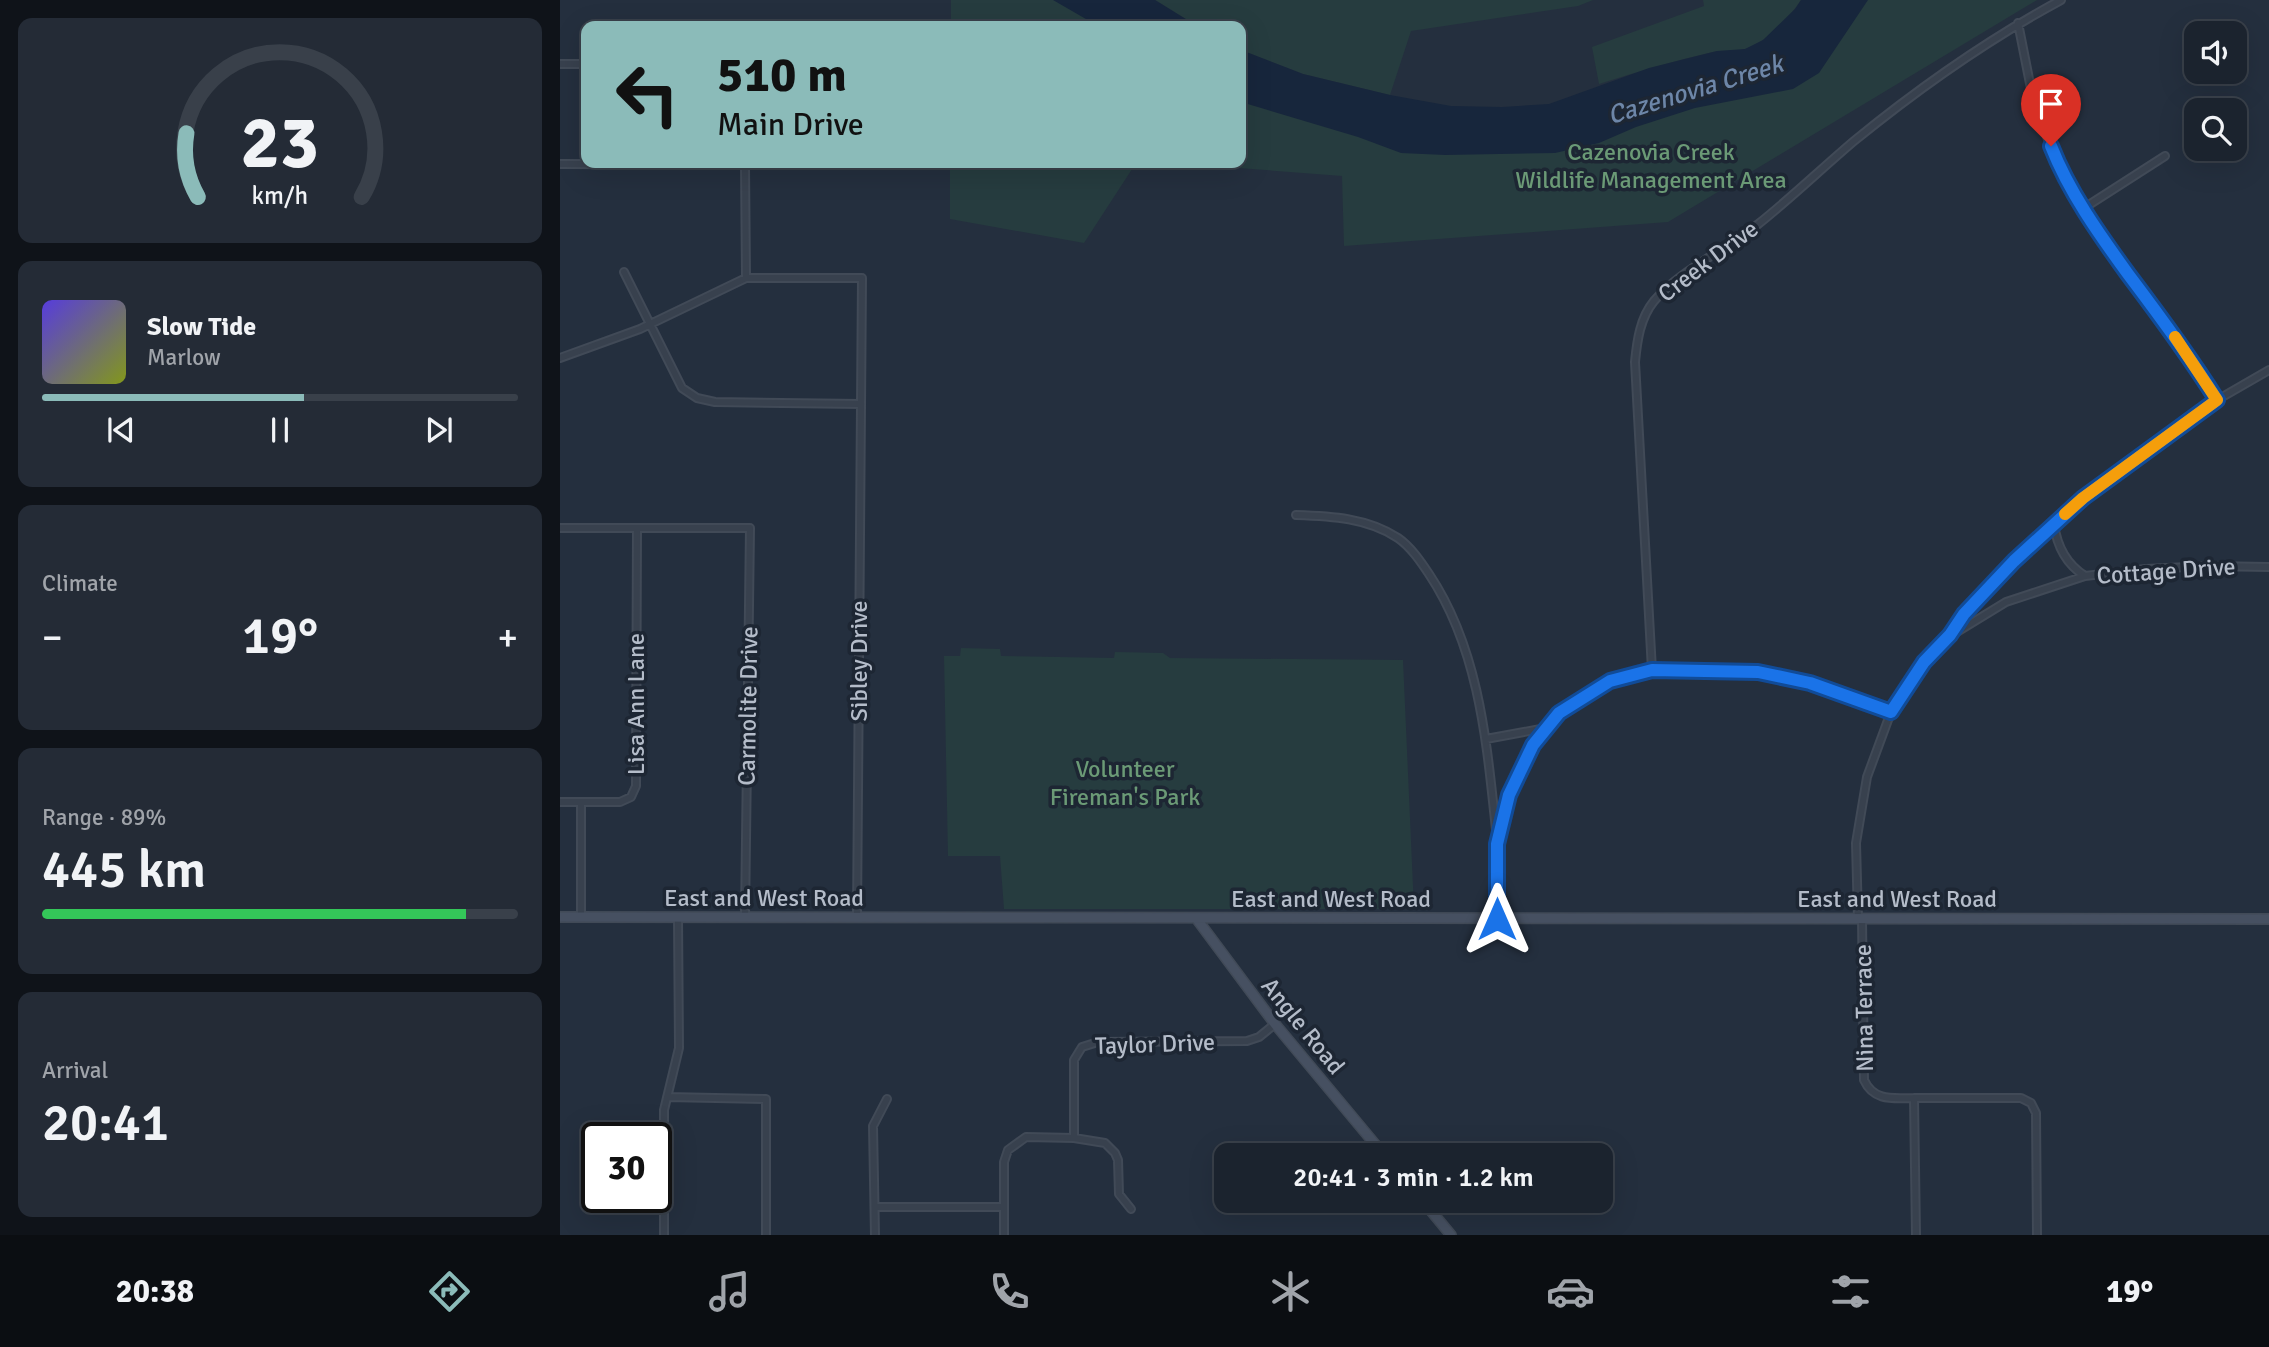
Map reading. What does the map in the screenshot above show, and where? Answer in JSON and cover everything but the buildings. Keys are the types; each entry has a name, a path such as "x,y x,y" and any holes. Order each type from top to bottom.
{"street":[{"name":"Creek Drive","path":"1652,670 1635,362 1638,335 1651,305 1667,286 1757,225 1853,141 1938,75 2018,23 2061,0"},
{"path":"2018,23 2034,104 2059,167 2097,230 2192,360 2217,400"},
{"path":"560,64 581,64"},
{"path":"2084,208 2165,156"},
{"path":"560,164 581,164"},
{"path":"560,358 651,324 746,278 745,168"},
{"path":"624,272 682,388 697,398 715,402 861,404"},
{"name":"Sibley Drive","path":"746,278 862,278 858,918"},
{"path":"1950,635 1964,614 2014,561 2083,498 2217,400 2269,370"},
{"path":"1296,515 1363,522 1399,538 1418,557 1445,597 1467,654 1486,739 1497,844 1497,919"},
{"path":"2054,524 2063,553 2076,570 2085,576"},
{"path":"560,528 637,528"},
{"name":"Carmolite Drive","path":"637,528 750,528 745,917"},
{"name":"Lisa Ann Lane","path":"560,802 620,802 631,797 636,786 637,528"},
{"name":"Cottage Drive","path":"1950,635 2007,602 2085,576 2146,569 2269,567"},
{"name":"Nina Terrace","path":"1950,635 1924,662 1891,712 1867,777 1856,843 1864,1080 1877,1096 2021,1098 2031,1103 2036,1113 2037,1235"},
{"path":"1497,844 1509,795 1533,745 1559,713 1610,681 1652,670 1758,672 1810,683 1891,712"},
{"path":"1486,739 1546,728"},
{"path":"581,802 581,917"},
{"name":"East and West Road","path":"560,917 2269,919"},
{"path":"664,1235 664,1110 679,1048 678,917"},
{"name":"Angle Road","path":"1196,918 1275,1024 1374,1143"},
{"name":"Taylor Drive","path":"1074,1138 1074,1060 1082,1047 1098,1042 1247,1041 1259,1037 1275,1024"},
{"path":"667,1097 766,1099 766,1235"},
{"path":"1914,1098 1916,1235"},
{"path":"875,1235 873,1126 887,1099"},
{"path":"1004,1235 1004,1162 1008,1150 1026,1137 1099,1140 1115,1153 1119,1195 1131,1209"},
{"path":"875,1207 1004,1207"},
{"path":"1433,1213 1451,1235"}],"green space":[{"path":"951,0 1096,0 1129,21 951,21"},
{"path":"1155,0 1593,0 1578,6 1411,31 1390,95 1303,74 1246,52 1246,21 1189,21"},
{"path":"1703,0 1801,0 1776,29 1753,46 1698,55 1599,84 1592,47 1704,6"},
{"name":"Cazenovia Creek Wildlife Management Area","path":"1833,0 2037,0 1668,222 1344,246 1342,176 1238,168 1246,168 1246,81 1419,133 1784,65"},
{"path":"950,168 1133,168 1084,243 950,219"},
{"name":"Volunteer Fireman's Park","path":"961,648 1000,649 1001,656 1114,658 1115,652 1163,653 1170,658 1403,660 1414,909 1004,909 1000,856 948,856 944,656 960,656"}],"water":[{"path":"1053,0 1155,0 1189,21 1089,21"},
{"name":"Cazenovia Creek","path":"1801,0 1868,0 1819,73 1793,89 1695,108 1636,127 1599,143 1555,153 1401,153 1358,137 1246,103 1246,52 1303,74 1390,95 1451,106 1549,104 1649,68 1717,51 1745,49 1763,40"}],"slow traffic":[{"path":"2065,514 2217,400 2175,337"}],"route":[{"path":"1497,919 1497,844 1509,795 1533,745 1559,713 1610,681 1652,670 1681,669 1758,672 1810,683 1891,712 1924,662 2014,561 2083,498 2217,400 2192,360 2097,230 2059,167 2051,146"}]}
